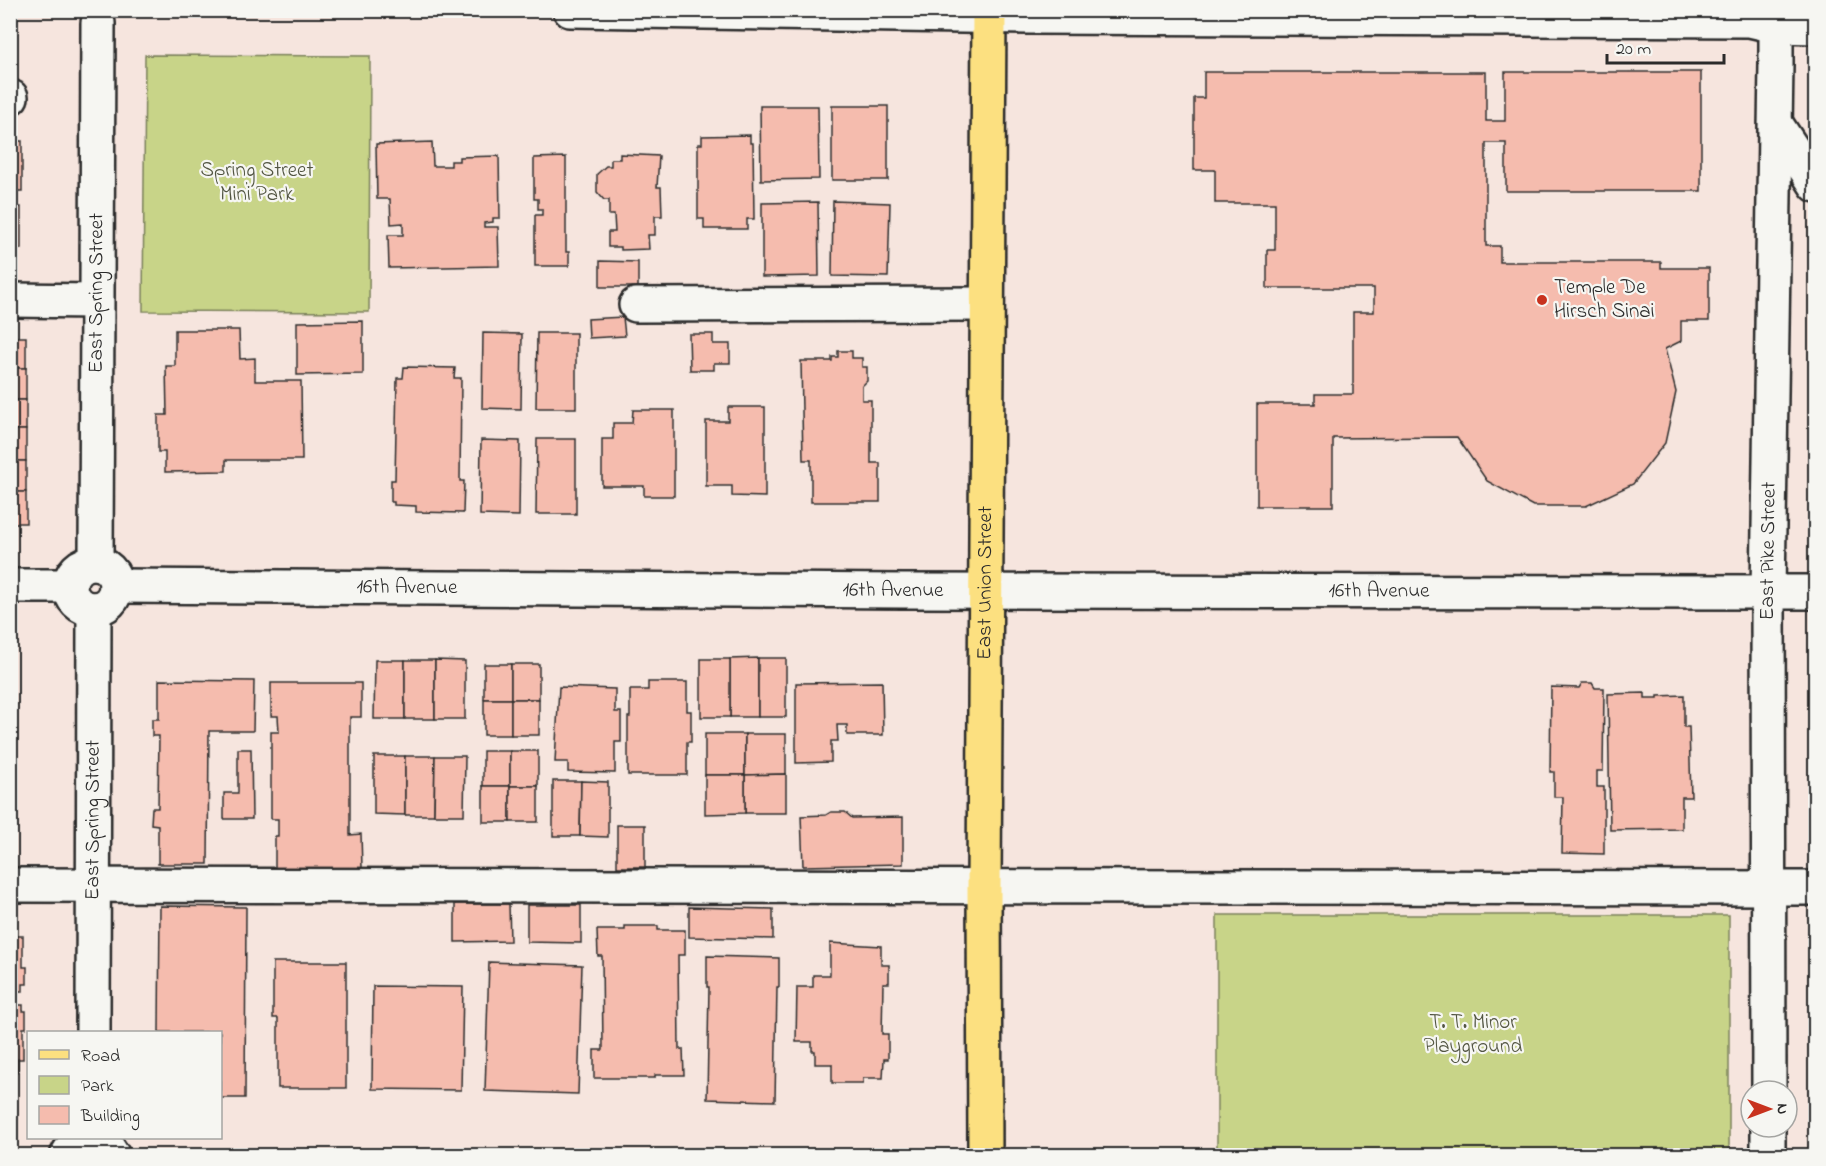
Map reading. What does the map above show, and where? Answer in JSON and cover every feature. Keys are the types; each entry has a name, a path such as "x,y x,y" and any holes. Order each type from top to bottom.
{"main road":[{"name":"East Union Street","path":"985,1155 984,887 989,14"}],"street":[{"path":"570,10 989,14 1551,15 1749,20 1775,18 1815,27"},
{"name":"East Spring Street","path":"93,1031 102,586 96,301 96,15"},
{"name":"East Pike Street","path":"1769,1079 1768,592 1776,124 1775,18"},
{"path":"1776,124 1815,185"},
{"path":"10,300 96,301"},
{"path":"636,305 987,304"},
{"path":"10,586 70,586 72,576 82,566 102,586"},
{"name":"16th Avenue","path":"102,586 1815,592"},
{"path":"10,885 1815,888"},
{"path":"68,1155 75,1143 87,1139"},
{"path":"95,1139 104,1142 113,1155"},
{"path":"1768,1139 1768,1155"}],"green space":[{"name":"Spring Street Mini Park","path":"145,55 370,56 369,312 143,311"},
{"name":"T. T. Minor Playground","path":"1217,915 1729,915 1729,1155 1217,1155"}],"building":[{"name":"Temple De Hirsch Sinai","path":"1204,72 1486,72 1486,121 1505,121 1505,72 1701,72 1701,191 1506,191 1506,143 1486,143 1486,246 1500,246 1500,262 1661,262 1661,268 1709,268 1709,321 1681,321 1681,341 1665,349 1676,392 1665,443 1633,484 1586,506 1533,506 1487,481 1457,437 1333,438 1333,506 1257,506 1257,404 1315,404 1315,394 1353,394 1353,312 1374,312 1374,288 1267,288 1267,250 1275,250 1275,203 1215,203 1215,170 1194,170 1194,98 1204,98"},
{"path":"760,106 818,106 819,179 761,180"},
{"path":"832,106 888,106 888,180 832,180"},
{"path":"750,135 750,143 753,143 754,219 747,219 747,229 704,229 704,219 698,219 698,144 702,144 702,136"},
{"path":"10,141 22,141 22,191 11,191 11,207 21,207 21,249 10,249"},
{"path":"432,142 433,166 451,166 451,161 459,161 459,157 499,156 500,218 493,218 493,222 484,223 484,227 498,227 499,266 389,268 388,235 403,235 403,223 391,224 390,199 377,199 376,144"},
{"path":"620,154 659,156 657,187 661,187 662,216 655,216 655,235 648,235 649,249 621,250 621,247 608,247 608,232 615,232 614,215 609,215 609,200 604,200 597,192 597,174 606,166 611,166 611,159 620,159"},
{"path":"566,157 566,252 569,252 569,266 535,266 535,215 542,215 542,209 538,209 538,199 534,199 534,158"},
{"path":"833,201 890,203 888,277 832,276"},
{"path":"818,202 819,276 762,277 762,203"},
{"path":"600,261 638,262 638,287 600,287"},
{"path":"623,317 625,336 589,338 588,319"},
{"path":"363,321 363,374 297,375 297,322"},
{"path":"175,330 239,330 240,359 255,358 255,381 301,381 302,460 226,460 226,471 165,472 165,452 158,452 158,415 167,415 166,366 175,366"},
{"path":"483,333 522,334 521,409 482,408"},
{"path":"537,333 576,333 576,408 536,408"},
{"path":"689,334 713,334 713,344 730,344 730,363 714,363 714,370 690,370"},
{"path":"10,337 26,337 26,368 10,368"},
{"path":"838,351 852,351 852,358 862,358 862,367 867,367 867,381 862,386 862,400 871,400 871,463 880,463 880,502 811,502 811,460 803,460 801,361 832,361 832,357 838,357"},
{"path":"404,367 455,368 454,378 461,378 460,481 464,481 463,513 416,512 416,506 394,505 394,502 391,502 391,480 395,480 397,378 403,378"},
{"path":"10,368 26,368 26,400 10,400"},
{"path":"10,400 26,400 26,430 10,430"},
{"path":"728,407 765,407 765,497 732,496 732,486 706,486 706,421 728,421"},
{"path":"633,410 674,410 674,496 644,496 644,486 602,486 602,439 613,439 613,423 632,423"},
{"path":"10,430 26,430 26,461 10,461"},
{"path":"537,439 576,439 576,514 536,514"},
{"path":"481,440 520,441 519,516 480,515"},
{"path":"10,461 26,461 26,492 10,492"},
{"path":"10,492 26,492 26,523 10,523"},
{"path":"758,658 758,717 730,717 730,659"},
{"path":"758,658 786,658 786,717 758,717"},
{"path":"701,659 730,659 730,717 701,717"},
{"path":"375,660 405,660 405,719 374,719"},
{"path":"405,660 435,660 435,719 405,719"},
{"path":"435,660 465,661 465,719 435,719"},
{"path":"484,664 511,664 511,699 484,699"},
{"path":"511,664 539,664 539,699 511,699"},
{"path":"159,680 254,681 253,731 209,731 208,864 158,864 158,825 151,824 152,808 158,808 159,736 152,736 152,719 159,719"},
{"path":"648,682 687,682 687,711 691,711 691,742 687,742 687,775 628,775 630,690 648,690"},
{"path":"882,682 883,735 847,735 847,725 837,725 838,741 831,741 831,762 796,763 796,683"},
{"path":"271,683 361,683 361,717 350,717 350,835 361,834 362,868 275,868 275,836 278,836 278,819 271,819 271,732 279,732 278,716 271,716"},
{"path":"1582,683 1592,683 1595,688 1604,688 1603,771 1597,771 1597,787 1604,787 1604,854 1562,853 1563,797 1554,797 1554,772 1550,772 1551,687 1579,688"},
{"path":"559,687 615,689 615,712 621,712 621,742 615,742 615,773 568,772 568,762 555,762"},
{"path":"1645,693 1645,698 1684,695 1684,727 1689,727 1691,797 1682,797 1682,829 1610,830 1608,694"},
{"path":"484,699 511,699 511,735 484,735"},
{"path":"511,699 539,699 539,735 511,735"},
{"path":"705,734 745,734 745,775 705,775"},
{"path":"745,734 786,734 786,774 745,775"},
{"path":"238,749 251,749 252,819 224,819 224,793 238,793"},
{"path":"483,751 510,751 510,786 483,786"},
{"path":"510,751 538,751 538,786 510,786"},
{"path":"374,756 405,756 405,815 374,814"},
{"path":"405,756 435,756 434,815 405,815"},
{"path":"435,756 465,756 464,815 434,815"},
{"path":"786,774 786,813 745,813 745,775"},
{"path":"705,775 745,775 745,813 705,814"},
{"path":"553,781 581,781 580,836 553,836"},
{"path":"581,781 608,782 608,837 580,836"},
{"path":"483,786 510,786 510,822 483,822"},
{"path":"510,786 538,786 538,822 510,822"},
{"path":"831,812 845,812 852,818 903,817 903,864 803,866 801,816 826,815"},
{"path":"617,825 645,825 645,867 617,867"},
{"path":"455,904 509,904 510,941 455,942"},
{"path":"527,905 581,905 581,943 527,942"},
{"path":"160,906 246,907 245,1098 222,1098 222,1031 159,1031"},
{"path":"689,907 773,909 773,939 689,937"},
{"path":"625,926 658,926 658,930 685,930 685,955 678,955 679,1049 683,1049 684,1075 655,1075 655,1078 594,1078 594,1050 603,1050 602,956 598,956 597,930 625,930"},
{"path":"10,936 23,936 23,967 27,967 27,984 23,984 23,991 15,991 15,1005 23,1005 23,1011 26,1011 26,1028 23,1028 23,1059 18,1059 18,1070 10,1083"},
{"path":"830,943 881,946 881,965 889,965 889,983 883,983 882,1034 888,1034 888,1059 884,1059 883,1078 863,1078 863,1083 832,1083 832,1064 815,1064 812,1042 796,1042 797,987 813,987 813,975 830,975"},
{"path":"707,956 779,958 775,1101 707,1099 709,987 707,987"},
{"path":"273,962 346,962 346,1088 278,1088 278,1018 273,1018"},
{"path":"489,962 582,965 578,1094 485,1091"},
{"path":"373,986 463,987 461,1090 372,1089"}],"place":[{"name":"Temple De Hirsch Sinai","path":"1542,300"}]}
